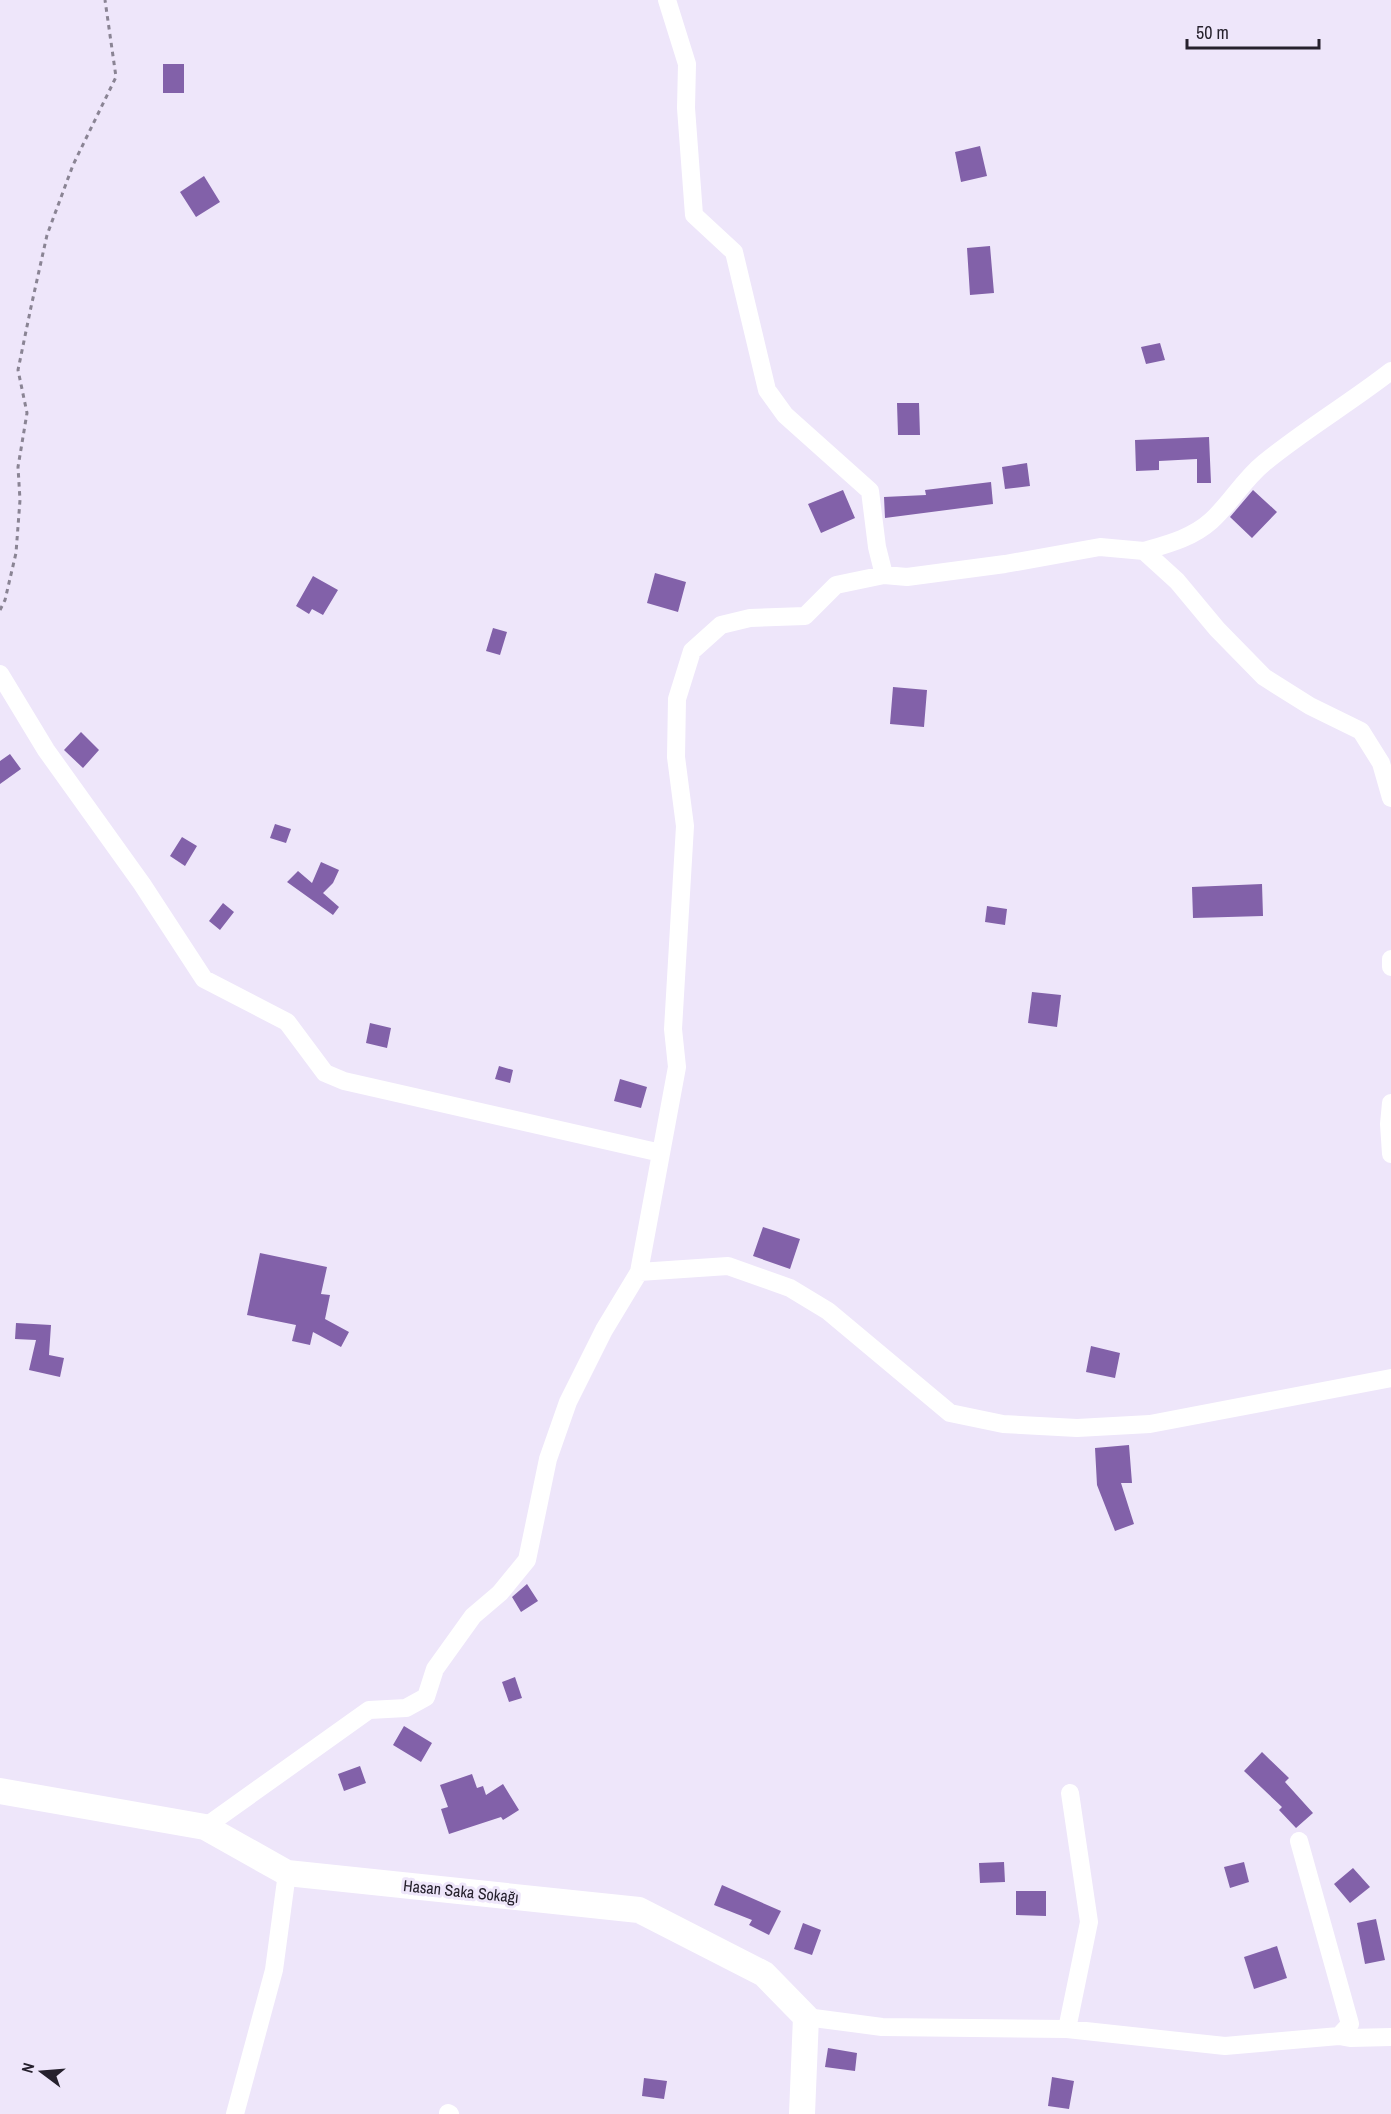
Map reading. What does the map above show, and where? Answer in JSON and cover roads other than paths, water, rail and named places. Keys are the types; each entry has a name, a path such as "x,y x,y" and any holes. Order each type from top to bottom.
{"street":[{"path":"667,0 687,64 686,108 694,215 734,252 767,390 785,415 870,491 877,547 884,575"},
{"path":"204,1827 369,1710 406,1708 426,1697 435,1669 473,1616 500,1593 526,1560 548,1459 568,1402 604,1329 639,1272 677,1067 673,1029 685,826 676,757 677,699 692,651 721,625 750,618 805,616 836,585 884,575 907,577 1005,564 1101,547 1144,551 1187,537 1221,511 1241,485 1265,461 1391,371"},
{"path":"1144,551 1177,581 1217,629 1264,676 1310,706 1361,731 1381,763 1391,798"},
{"path":"0,674 46,750 142,884 204,979 287,1022 325,1073 344,1081 661,1153"},
{"path":"1391,959 1391,967"},
{"path":"1391,1103 1389,1124 1391,1154"},
{"path":"639,1272 728,1266 790,1288 828,1311 950,1413 1003,1424 1077,1428 1150,1424 1391,1378"},
{"name":"Hasan Saka Sokağı","path":"0,1791 204,1827 287,1873 639,1910 764,1974 806,2017"},
{"path":"1067,2029 1089,1922 1070,1793"},
{"path":"0,1805 44,1799"},
{"path":"1299,1841 1350,2024 1348,2030 1339,2036"},
{"path":"235,2114 274,1970 287,1873"},
{"path":"802,2114 806,2017 882,2027 1067,2029 1225,2046 1339,2036 1391,2037"}]}
